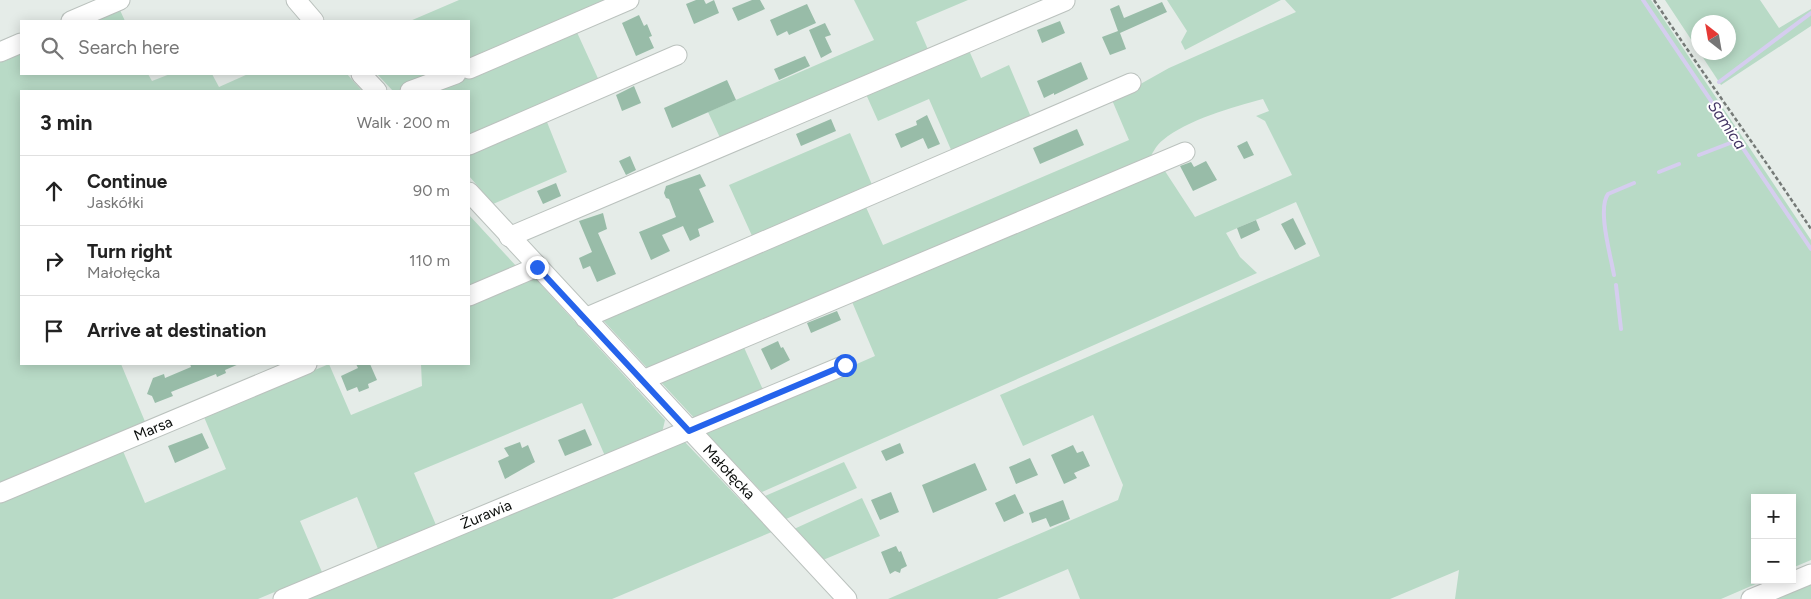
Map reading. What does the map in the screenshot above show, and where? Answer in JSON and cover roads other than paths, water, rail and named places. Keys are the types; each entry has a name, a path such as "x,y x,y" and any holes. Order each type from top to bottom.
{"street":[{"path":"73,20 120,0"},
{"path":"296,0 313,20"},
{"path":"470,69 628,0"},
{"path":"509,237 1065,1"},
{"path":"0,52 20,43"},
{"path":"470,145 677,55"},
{"path":"362,75 376,90"},
{"path":"413,90 453,75"},
{"path":"585,318 1131,83"},
{"path":"643,380 1185,152"},
{"name":"Małołęcka","path":"470,193 847,599"},
{"path":"470,296 537,267"},
{"name":"Marsa","path":"0,493 305,365"},
{"name":"Żurawia","path":"283,599 845,365"},
{"path":"1751,599 1811,574"}],"waterway":[{"name":"Samica","path":"1643,0 1811,249"},
{"path":"1719,82 1811,13"},
{"path":"1699,155 1738,140"},
{"path":"1659,172 1679,164"},
{"path":"1614,275 1604,221 1605,201 1608,194 1634,183"},
{"path":"1616,285 1621,329"}]}
